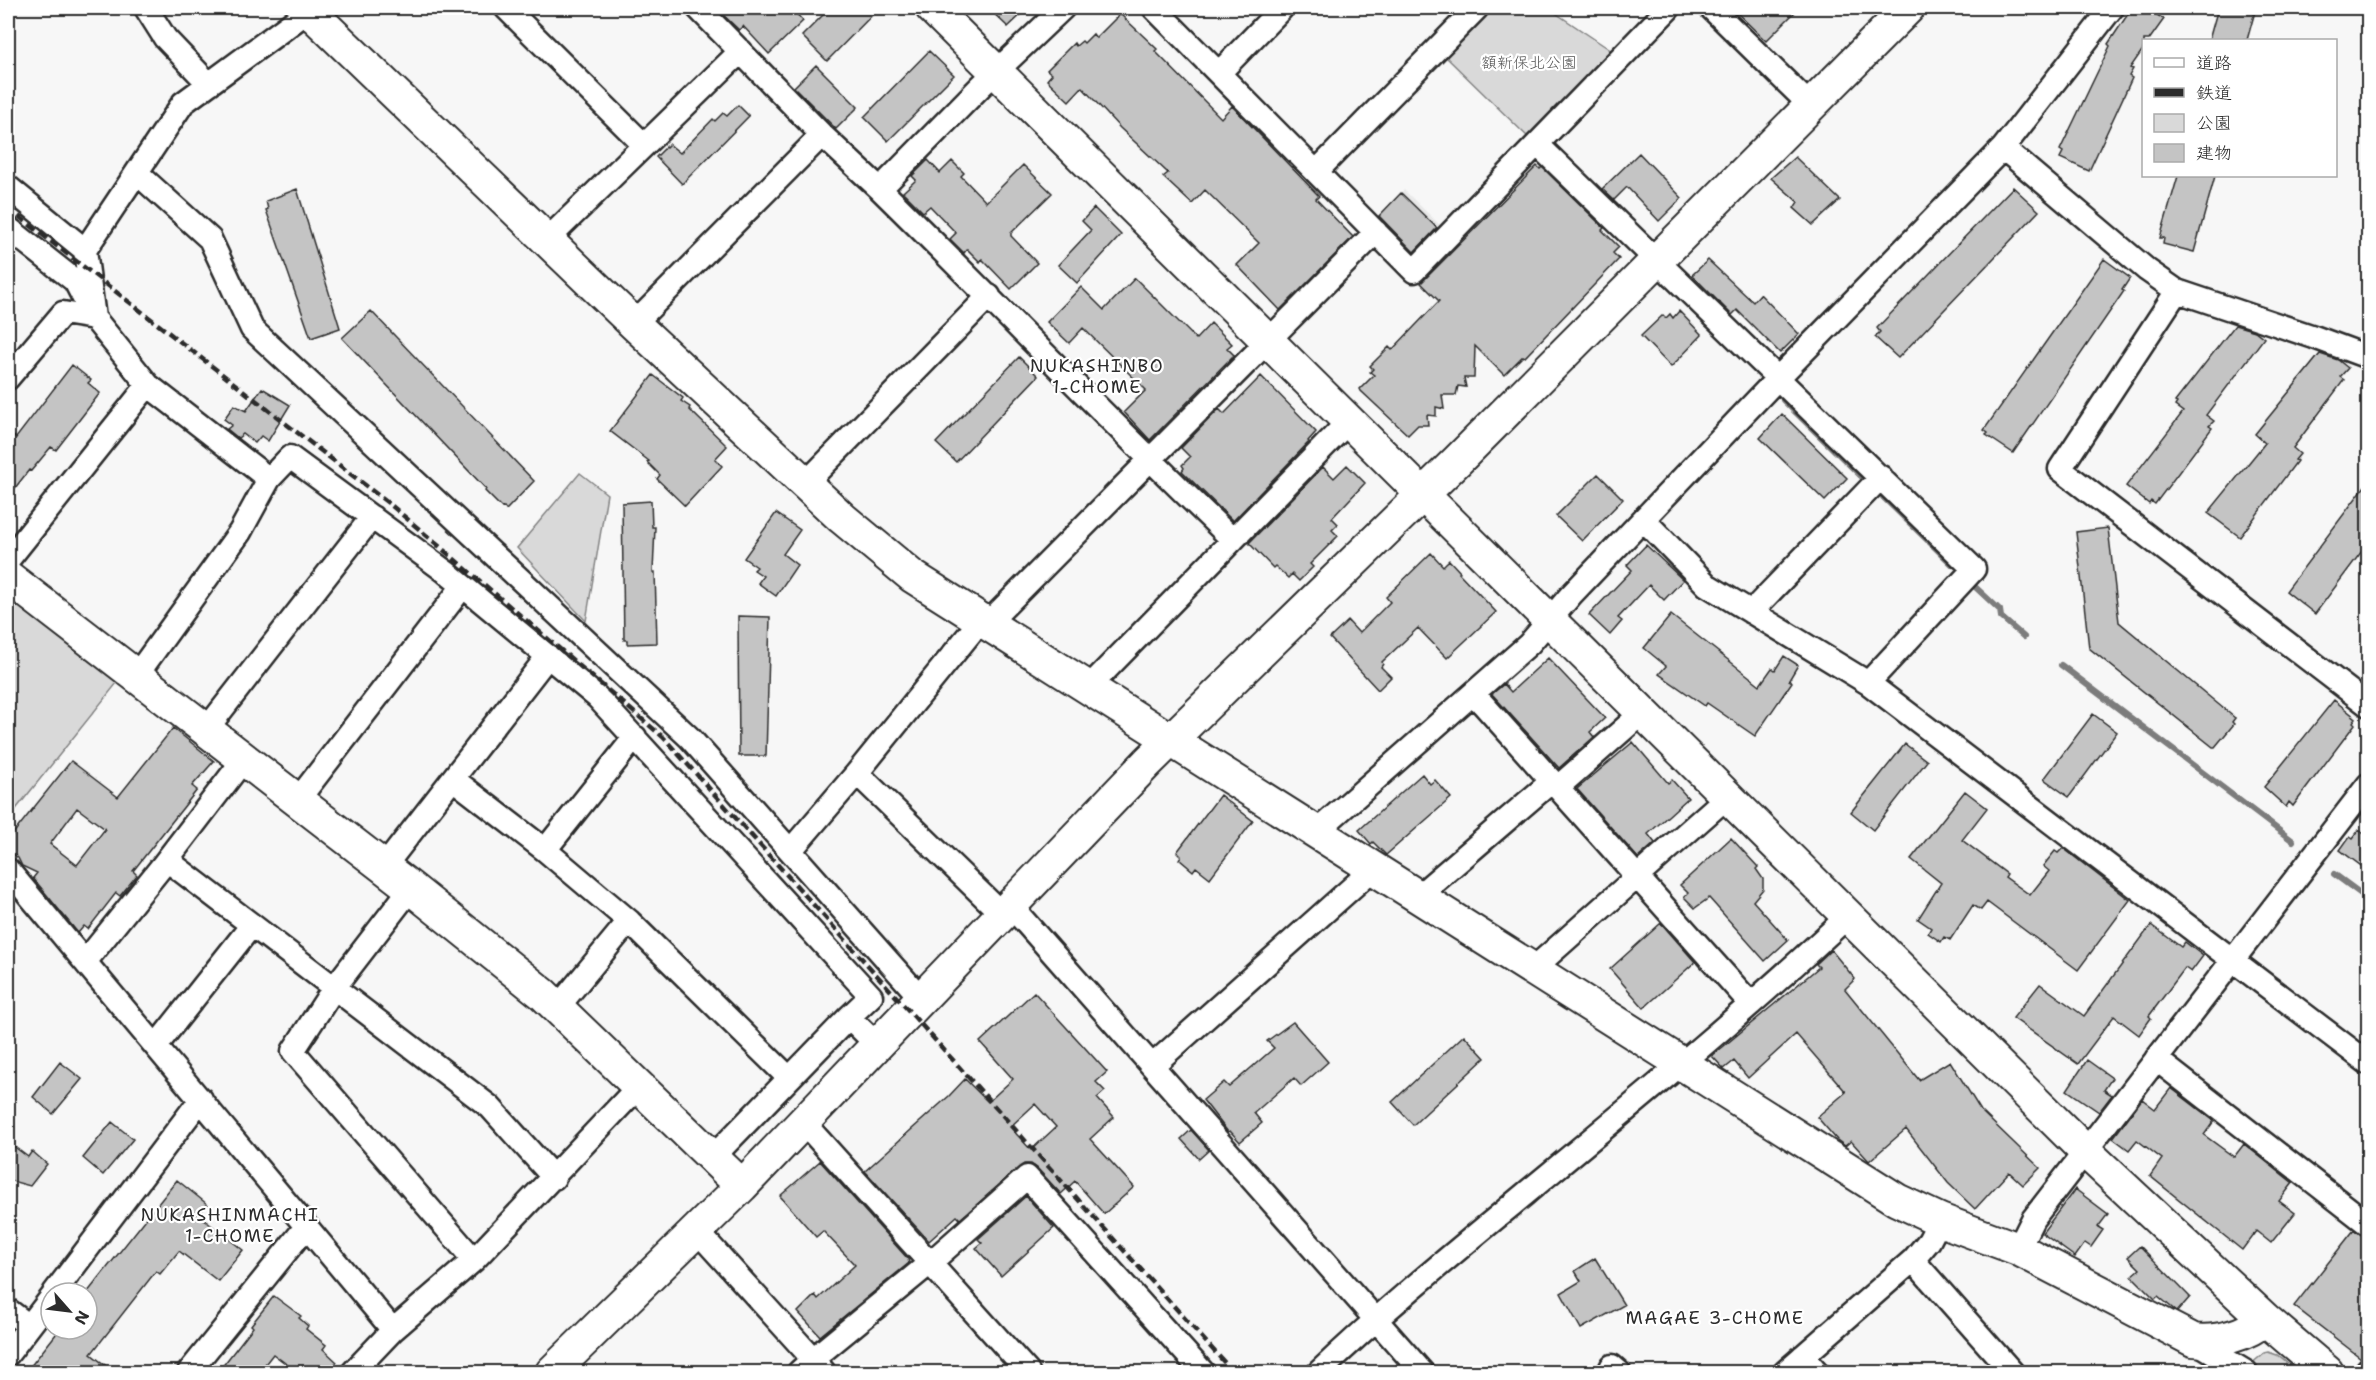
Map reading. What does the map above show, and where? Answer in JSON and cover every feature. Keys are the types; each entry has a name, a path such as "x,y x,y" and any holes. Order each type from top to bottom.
{"street":[{"path":"146,8 165,38 208,84"},
{"path":"94,318 86,250 183,103 300,17 300,8"},
{"path":"306,8 634,324 842,518 912,576 1897,1200 1940,1220 2018,1249 2193,1340 2246,1372"},
{"path":"507,8 645,145"},
{"path":"698,8 822,135 989,296 1149,460 1233,540"},
{"path":"932,8 2086,1152 2265,1319 2327,1372"},
{"path":"880,189 996,71 1063,8"},
{"path":"1154,8 1414,271 1538,145 1655,12"},
{"path":"1219,73 1282,8"},
{"path":"1316,172 1477,8"},
{"path":"1711,8 1811,106"},
{"path":"552,1372 697,1231 1171,740 1423,493 1908,8"},
{"path":"1316,832 1529,644 1777,379 2003,148 2104,10"},
{"path":"547,240 741,51"},
{"path":"634,324 822,135"},
{"path":"1538,145 1974,569 1868,683"},
{"path":"2003,148 2147,270 2177,291 2368,357"},
{"path":"137,173 210,239 252,329 690,738 921,998"},
{"path":"8,187 86,250"},
{"path":"8,228 75,281 94,318 148,385 269,479"},
{"path":"791,850 984,622 1376,232"},
{"path":"2177,291 2060,469 2368,705"},
{"path":"805,484 989,296"},
{"path":"8,378 63,313 94,318"},
{"path":"8,560 148,385"},
{"path":"1088,688 1349,421"},
{"path":"136,676 240,532 269,479 290,457 463,586 548,656 597,697 871,996 713,1157"},
{"path":"1751,612 1881,477"},
{"path":"206,730 372,518"},
{"path":"1644,520 1707,585 1868,683 2368,1063"},
{"path":"8,577 411,888 558,1006 741,1186"},
{"path":"297,801 463,586"},
{"path":"384,867 548,656"},
{"path":"1474,694 1751,1004"},
{"path":"1417,897 1642,713"},
{"path":"544,850 635,737"},
{"path":"163,865 244,759"},
{"path":"857,773 1007,910 1152,1066 1422,1372"},
{"path":"453,779 544,850 629,921 789,1078"},
{"path":"2018,1249 2033,1219 2232,958 2368,785"},
{"path":"1533,969 1728,796"},
{"path":"85,962 167,860 490,1107 554,1178"},
{"path":"1152,1066 1373,868"},
{"path":"8,870 393,1330"},
{"path":"411,888 334,988 293,1051 474,1260"},
{"path":"1319,1372 1375,1319 1682,1064 1849,915"},
{"path":"558,1006 629,921"},
{"path":"156,1046 252,925"},
{"path":"849,1017 876,1044"},
{"path":"2156,1059 2368,1224"},
{"path":"353,1372 393,1330 474,1260 639,1086"},
{"path":"63,1281 201,1099"},
{"path":"803,1122 1028,1372"},
{"path":"697,1231 812,1368 1027,1177 1203,1372"},
{"path":"1785,1372 1810,1364 1912,1260 1929,1241 1940,1220"},
{"path":"189,1372 306,1227"},
{"path":"1912,1260 2012,1372"},
{"path":"8,1310 29,1326"},
{"path":"8,1354 39,1313"},
{"path":"2193,1340 2206,1342 2216,1340 2254,1328 2265,1319"},
{"path":"1609,1372 1612,1366 1619,1372"}],"shaded area":[{"path":"1404,190 1444,229 1421,252 1409,252 1375,219"}],"green space":[{"name":"額新保北公園","path":"1492,8 1548,8 1615,53 1531,140 1445,56"},
{"path":"580,473 607,494 586,621 517,548"},
{"path":"8,596 121,678 8,819"},
{"path":"2268,1352 2277,1355 2298,1372 2264,1372 2250,1365"}],"building":[{"path":"716,8 791,8 803,21 769,54 743,26 739,30"},
{"path":"830,8 879,8 827,61 802,36"},
{"path":"988,8 1028,8 1008,27"},
{"path":"1732,8 1799,8 1766,41"},
{"path":"2132,8 2145,8 2164,19 2150,39 2142,39 2142,51 2130,68 2133,69 2129,76 2132,78 2089,171 2060,158 2063,152 2060,150 2110,46 2108,44"},
{"path":"2218,8 2256,8 2247,39 2209,39"},
{"path":"1120,14 1157,49 1155,51 1221,118 1232,106 1319,196 1316,199 1353,237 1280,310 1237,265 1259,243 1205,190 1192,204 1163,177 1168,173 1120,128 1082,87 1069,101 1047,80 1052,74 1047,70 1074,43 1076,46 1082,41 1084,43 1093,34 1096,38"},
{"path":"929,51 954,75 888,141 864,117"},
{"path":"816,65 858,107 836,129 794,87"},
{"path":"738,105 749,116 682,184 656,157 669,144 680,153 713,119 715,121 723,113 727,116"},
{"path":"1639,153 1682,198 1659,221 1627,187 1614,200 1602,189"},
{"path":"1795,157 1840,200 1813,225 1794,208 1798,202 1771,178"},
{"path":"928,160 940,173 952,161 964,173 961,176 986,202 1023,165 1052,193 1011,233 1011,236 1037,263 1011,289 982,259 980,262 967,249 964,253 950,239 956,233 930,206 923,212 903,192 916,180 912,176"},
{"path":"1537,166 1540,169 1542,167 1604,228 1602,230 1619,247 1613,253 1619,259 1525,357 1523,356 1504,375 1475,346 1474,378 1464,378 1466,387 1458,386 1456,395 1442,395 1444,409 1436,407 1436,416 1427,415 1428,425 1418,425 1408,435 1361,391 1360,389 1374,375 1370,372 1373,369 1370,366 1389,347 1392,350 1439,301 1421,283"},
{"path":"2178,177 2215,177 2194,252 2163,244 2164,238 2160,238"},
{"path":"2013,187 2039,211 1898,358 1875,337 1880,332 1877,328"},
{"path":"297,189 340,328 311,338 266,210 268,209 266,201"},
{"path":"1401,193 1437,228 1414,252 1379,216"},
{"path":"1094,208 1121,235 1077,283 1058,265 1091,230 1082,221"},
{"path":"2104,259 2130,278 2122,290 2124,291 2013,453 1986,435 1988,433 1984,430"},
{"path":"1708,260 1753,302 1760,294 1799,334 1780,353 1737,310 1732,315 1692,275"},
{"path":"1135,278 1196,339 1211,323 1232,344 1227,348 1234,355 1150,440 1124,412 1146,390 1083,328 1069,343 1047,322 1081,287 1104,310"},
{"path":"371,311 534,481 506,510 485,491 486,489 342,338"},
{"path":"1679,311 1702,335 1671,367 1641,336 1663,315 1666,318 1670,314 1673,318"},
{"path":"2235,325 2255,331 2264,338 2206,415 2214,421 2209,426 2212,428 2155,504 2151,501 2149,504 2126,486 2183,412 2175,406 2177,403 2175,402"},
{"path":"2320,354 2338,360 2348,368 2340,377 2344,380 2293,448 2300,454 2295,460 2297,461 2240,537 2208,513 2265,443 2255,434"},
{"path":"1019,357 1038,376 956,462 936,443"},
{"path":"72,365 91,380 88,383 100,393 56,450 51,447 8,497 8,431 16,438"},
{"path":"653,375 683,398 681,401 690,407 689,409 727,446 715,459 722,466 685,506 657,479 660,475 647,462 649,461 610,431"},
{"path":"1261,376 1316,432 1233,521 1182,471 1184,468 1182,465 1190,457 1181,448 1219,409 1224,414"},
{"path":"262,388 290,405 268,441 261,436 255,443 243,434 238,438 227,429 232,425 224,419 234,405 246,411"},
{"path":"1782,414 1847,478 1825,501 1760,438"},
{"path":"1347,465 1365,483 1332,518 1338,524 1332,530 1338,536 1310,564 1313,567 1299,581 1292,574 1288,578 1275,566 1273,568 1249,543 1323,467 1334,478"},
{"path":"1598,474 1623,499 1582,541 1556,516"},
{"path":"2368,482 2368,543 2315,614 2286,591"},
{"path":"651,501 652,527 655,527 653,572 655,572 657,643 627,644 627,640 624,640 622,503"},
{"path":"776,513 800,530 783,554 797,565 776,596 758,583 763,576 754,570 757,567 744,558"},
{"path":"2108,528 2119,622 2235,718 2232,722 2234,724 2215,747 2089,648 2076,532"},
{"path":"1646,545 1683,580 1664,600 1649,585 1618,618 1622,621 1610,635 1589,615 1632,570 1627,565"},
{"path":"1431,553 1443,566 1449,560 1496,612 1447,658 1418,628 1382,662 1381,667 1391,677 1378,690 1330,638 1348,621 1359,633 1390,602 1386,597"},
{"path":"1671,615 1760,685 1772,668 1775,670 1784,656 1798,665 1789,680 1792,682 1755,736 1707,703 1705,706 1659,674 1666,666 1644,648"},
{"path":"738,616 770,617 766,756 739,756"},
{"path":"1548,658 1605,718 1590,732 1594,737 1559,768 1492,694 1504,684 1511,692"},
{"path":"2334,700 2356,718 2353,722 2355,724 2293,806 2289,802 2286,807 2264,787"},
{"path":"2093,714 2117,732 2069,797 2044,779"},
{"path":"173,728 214,761 192,786 197,790 133,871 137,875 120,896 116,893 88,929 84,926 78,933 33,878 37,873 22,866 18,858 8,850 8,840 71,761 118,797","holes":["77,808 105,829 77,865 50,844"]},
{"path":"1633,742 1668,783 1672,780 1688,798 1648,834 1655,843 1638,858 1577,789"},
{"path":"1905,744 1927,761 1873,830 1851,812"},
{"path":"1422,774 1430,784 1435,780 1451,798 1386,855 1373,842 1371,844 1359,830"},
{"path":"1965,791 1987,808 1962,840 2007,874 2005,877 2030,895 2049,871 2043,866 2055,851 2058,853 2063,848 2130,900 2078,970 1987,902 1981,910 1973,905 1950,940 1944,937 1941,942 1928,933 1931,928 1918,919 1941,883 1911,859"},
{"path":"1220,795 1253,821 1210,878 1196,867 1193,871 1179,859 1181,856 1177,852"},
{"path":"2359,830 2368,837 2368,871 2340,850 2350,836 2353,838"},
{"path":"1731,838 1758,867 1756,869 1763,879 1763,889 1753,901 1788,940 1765,961 1709,898 1695,908 1684,897 1688,893 1680,885"},
{"path":"1661,923 1695,962 1644,1008 1610,969"},
{"path":"2151,925 2181,947 2185,942 2203,956 2191,972 2185,968 2149,1016 2151,1018 2139,1035 2114,1016 2078,1064 2013,1018 2040,984 2084,1016"},
{"path":"1831,950 1855,979 1845,989 1919,1080 1950,1061 1981,1111 2040,1168 2023,1185 2009,1172 1975,1209 1948,1183 1906,1129 1869,1161 1851,1141 1845,1146 1817,1117 1846,1092 1796,1034 1748,1078 1734,1061 1724,1069 1712,1056 1819,967 1816,964"},
{"path":"1034,992 1107,1072 1096,1082 1105,1091 1097,1098 1114,1117 1090,1139 1134,1187 1104,1214 1075,1181 1061,1194 1037,1168 1031,1164 1024,1164 960,1219 957,1216 929,1241 865,1171 965,1079 988,1102 1013,1079 980,1042","holes":["1035,1104 1056,1127 1031,1150 1010,1127"]},
{"path":"1293,1022 1328,1062 1301,1086 1294,1078 1254,1113 1262,1123 1240,1142 1230,1131 1228,1132 1203,1100 1224,1082 1229,1087 1274,1048 1267,1041"},
{"path":"1464,1035 1485,1058 1413,1125 1392,1102"},
{"path":"2087,1060 2112,1078 2104,1090 2112,1095 2099,1112 2067,1090"},
{"path":"60,1062 82,1079 53,1114 33,1097"},
{"path":"2171,1088 2214,1121 2204,1135 2234,1157 2244,1144 2293,1183 2279,1201 2295,1213 2271,1243 2256,1231 2242,1250 2150,1176 2162,1159 2137,1140 2129,1150 2113,1138 2142,1099 2155,1109"},
{"path":"112,1122 133,1139 103,1175 83,1158"},
{"path":"1191,1130 1209,1150 1199,1159 1181,1139"},
{"path":"8,1142 28,1157 32,1151 47,1164 30,1186 8,1180"},
{"path":"820,1161 908,1259 909,1263 820,1336 798,1312 815,1295 818,1299 855,1265 823,1231 816,1237 780,1196"},
{"path":"177,1180 207,1204 198,1215 243,1250 218,1281 179,1251 160,1274 156,1271 91,1354 114,1372 26,1372 51,1341 99,1341 99,1281 97,1281"},
{"path":"2075,1189 2108,1214 2098,1227 2103,1230 2091,1247 2085,1243 2075,1257 2042,1233"},
{"path":"1026,1196 1054,1228 1001,1276 976,1248 982,1243 978,1239"},
{"path":"2354,1230 2368,1237 2368,1348 2361,1358 2294,1306"},
{"path":"2140,1246 2190,1297 2177,1312 2158,1296 2155,1299 2132,1276 2140,1269 2128,1257"},
{"path":"1595,1258 1624,1305 1581,1329 1561,1293 1581,1281 1575,1271"},
{"path":"274,1296 301,1316 299,1318 308,1326 306,1329 326,1345 323,1349 337,1362 329,1372 297,1372 273,1354 259,1372 218,1372 253,1327 251,1325"}],"waterway":[{"path":"1783,400 1861,476"},
{"path":"1883,497 1953,565"},
{"path":"1972,584 2000,610 2001,617 2024,637"},
{"path":"2061,665 2293,841"},
{"path":"2334,874 2368,899"}],"railway":[{"path":"8,208 392,506 663,737 1233,1372"}],"district":[{"name":"NUKASHINBO 1-CHOME","path":"1097,376"},
{"name":"NUKASHINMACHI 1-CHOME","path":"230,1225"},
{"name":"MAGAE 3-CHOME","path":"1715,1318"}]}
